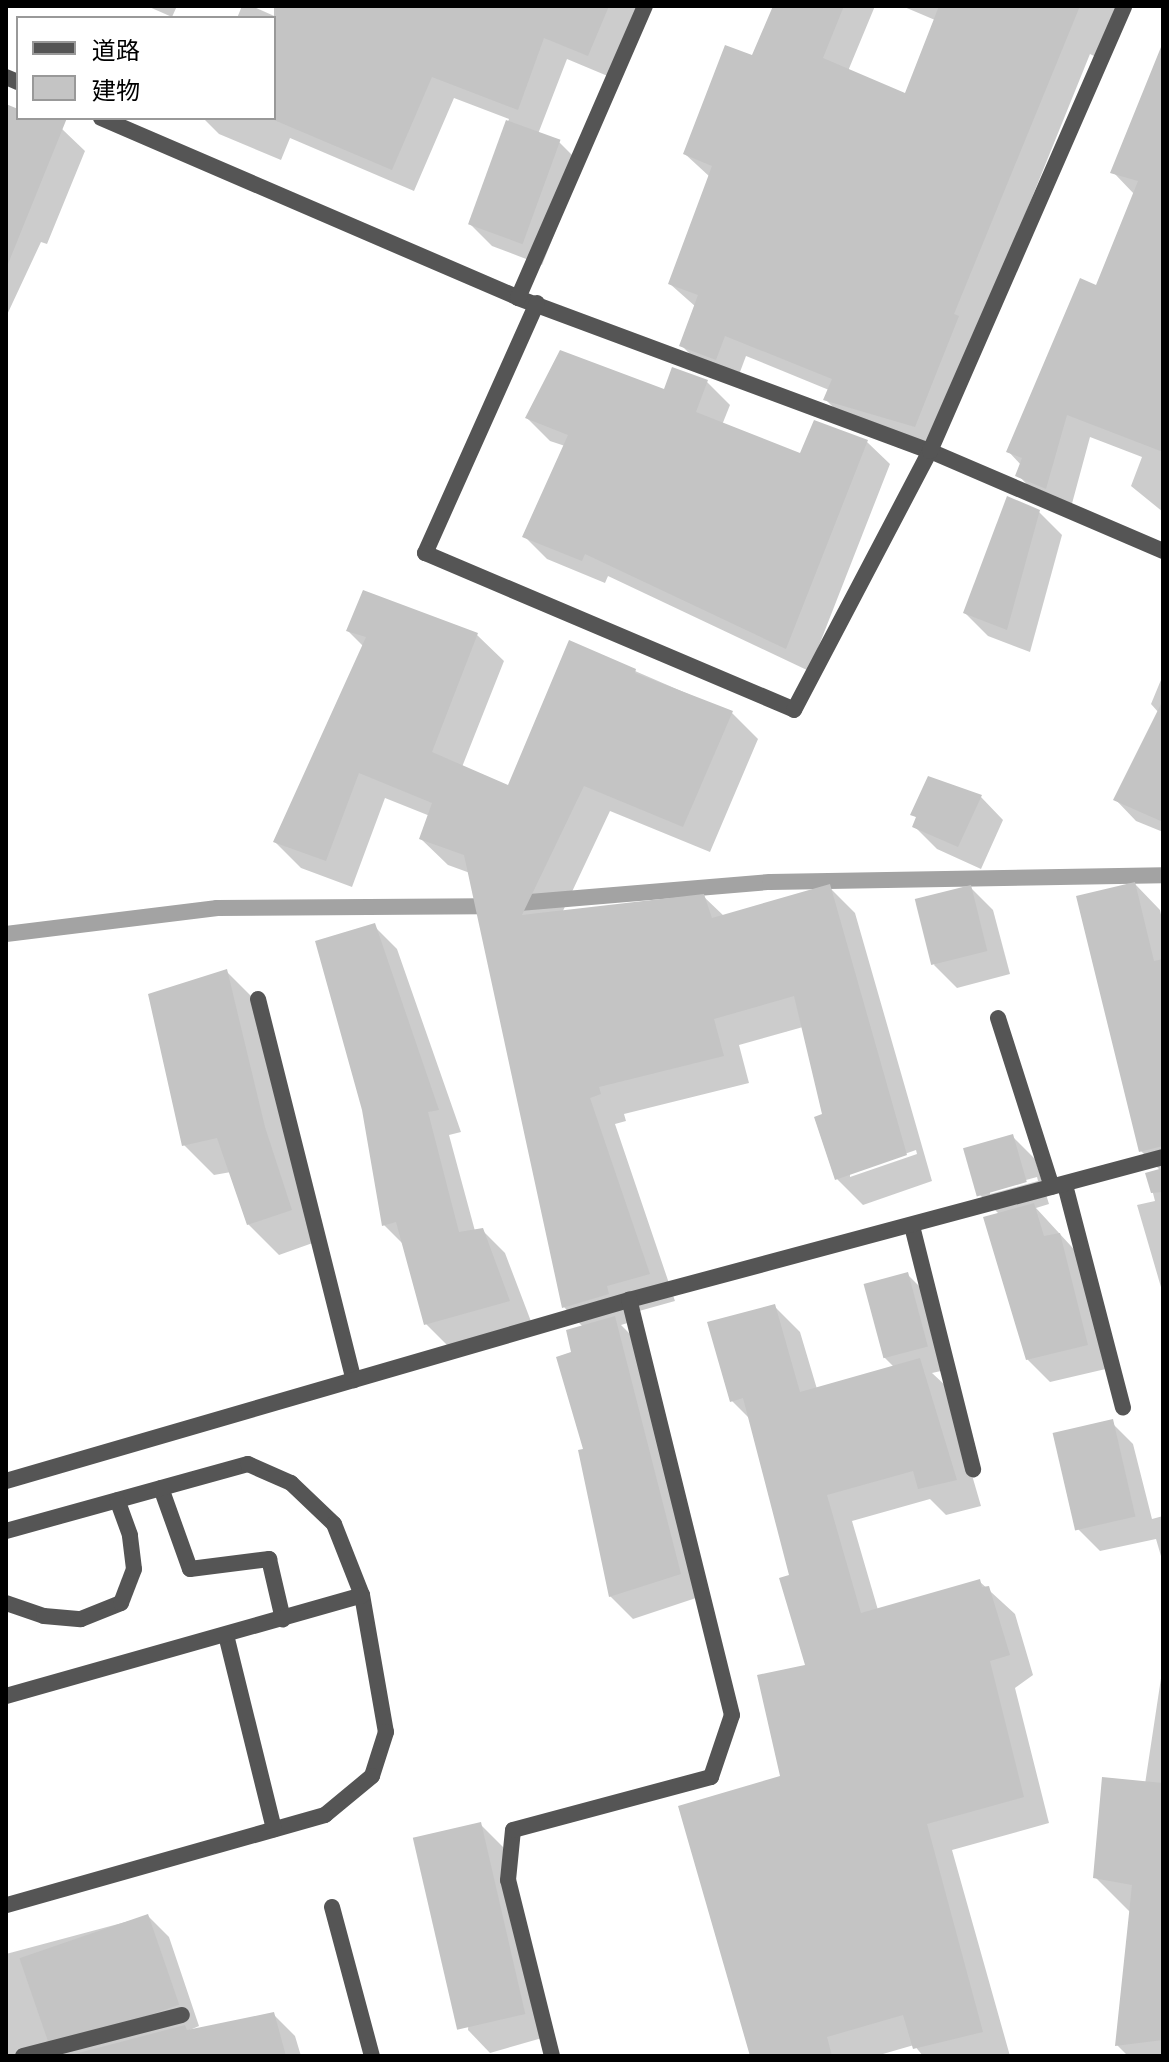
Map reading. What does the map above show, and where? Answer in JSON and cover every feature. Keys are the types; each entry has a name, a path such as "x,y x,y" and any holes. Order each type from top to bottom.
{"street":[{"path":"518,298 645,6"},
{"path":"537,303 425,553 794,710 930,451 1124,6"},
{"path":"106,120 518,298 930,451 1163,551"},
{"path":"258,999 354,1380"},
{"path":"998,1018 1058,1186 1123,1408"},
{"path":"6,1481 629,1300 1163,1157"},
{"path":"912,1226 973,1469"},
{"path":"552,2056 508,1880 513,1830 711,1777 732,1715 629,1300"},
{"path":"6,1531 248,1464 291,1483 334,1524 362,1595 386,1732 372,1776 325,1815 6,1905"},
{"path":"161,1488 190,1569 269,1559 283,1619"},
{"path":"6,1603 44,1616 81,1619 121,1603 134,1569 130,1535 117,1500"},
{"path":"6,1696 362,1595"},
{"path":"226,1635 274,1829"},
{"path":"332,1907 372,2056"},
{"path":"23,2056 182,2015"}],"building":[{"path":"274,6 609,6 588,56 544,38 518,110 432,77 392,170 274,120"},
{"path":"773,6 844,6 823,58 905,93 939,6 1080,6 954,314 959,316 915,427 823,400 832,379 725,336 716,360 679,346 698,295 668,284 712,166 683,154 725,45 752,55"},
{"path":"1161,47 1163,452 1067,415 1046,489 1015,476 1022,458 1006,452 1080,278 1096,285 1138,181 1110,173"},
{"path":"6,104 16,108 16,120 66,120 8,264"},
{"path":"506,120 561,140 523,244 468,224"},
{"path":"560,350 664,389 672,367 708,380 696,412 800,453 814,420 868,440 786,649 585,554 582,561 522,537 568,435 525,418"},
{"path":"1007,496 1040,510 1007,630 963,613"},
{"path":"363,590 478,633 432,752 508,785 569,640 636,669 635,673 733,711 683,827 584,786 522,915 704,894 712,918 830,884 907,1155 835,1180 814,1117 822,1114 794,996 714,1019 724,1056 599,1087 601,1094 590,1098 650,1274 607,1286 609,1294 562,1308 464,855 419,839 432,803 359,773 326,861 273,842 366,637 346,631"},
{"path":"1163,700 1163,822 1113,800"},
{"path":"928,776 982,795 958,847 912,827 916,817 910,815"},
{"path":"1135,882 1154,961 1163,959 1163,1146 1139,1152 1076,896"},
{"path":"971,885 987,951 931,965 915,899"},
{"path":"375,923 439,1110 428,1112 459,1232 483,1228 510,1301 424,1325 396,1222 382,1226 362,1110 315,941"},
{"path":"227,969 265,1127 292,1210 247,1225 217,1138 182,1146 148,994"},
{"path":"1013,1134 1027,1182 977,1196 963,1148"},
{"path":"1163,1168 1163,1192 1151,1193 1145,1173"},
{"path":"1034,1203 1044,1236 1060,1233 1088,1345 1026,1360 983,1217"},
{"path":"908,1272 928,1346 883,1358 864,1284"},
{"path":"775,1304 800,1392 920,1358 957,1480 918,1489 913,1471 827,1495 861,1613 980,1579 982,1587 989,1586 1010,1655 990,1661 1024,1797 927,1824 983,2032 913,2049 903,2015 827,2037 832,2056 750,2056 678,1806 780,1776 757,1675 805,1665 779,1578 789,1575 743,1398 730,1402 707,1322"},
{"path":"615,1316 681,1574 609,1597 578,1450 583,1449 556,1357 571,1352 566,1330"},
{"path":"1113,1419 1135,1516 1075,1530 1053,1433"},
{"path":"1102,1777 1163,1783 1163,2040 1115,2046 1132,1885 1093,1878"},
{"path":"481,1822 525,2014 457,2030 413,1838"},
{"path":"148,1914 179,2005 51,2049 19,1958"},
{"path":"274,2012 286,2056 67,2056 185,2025 187,2030"}],"waterway":[{"path":"6,934 217,908 483,906 770,882 1163,875"}]}
